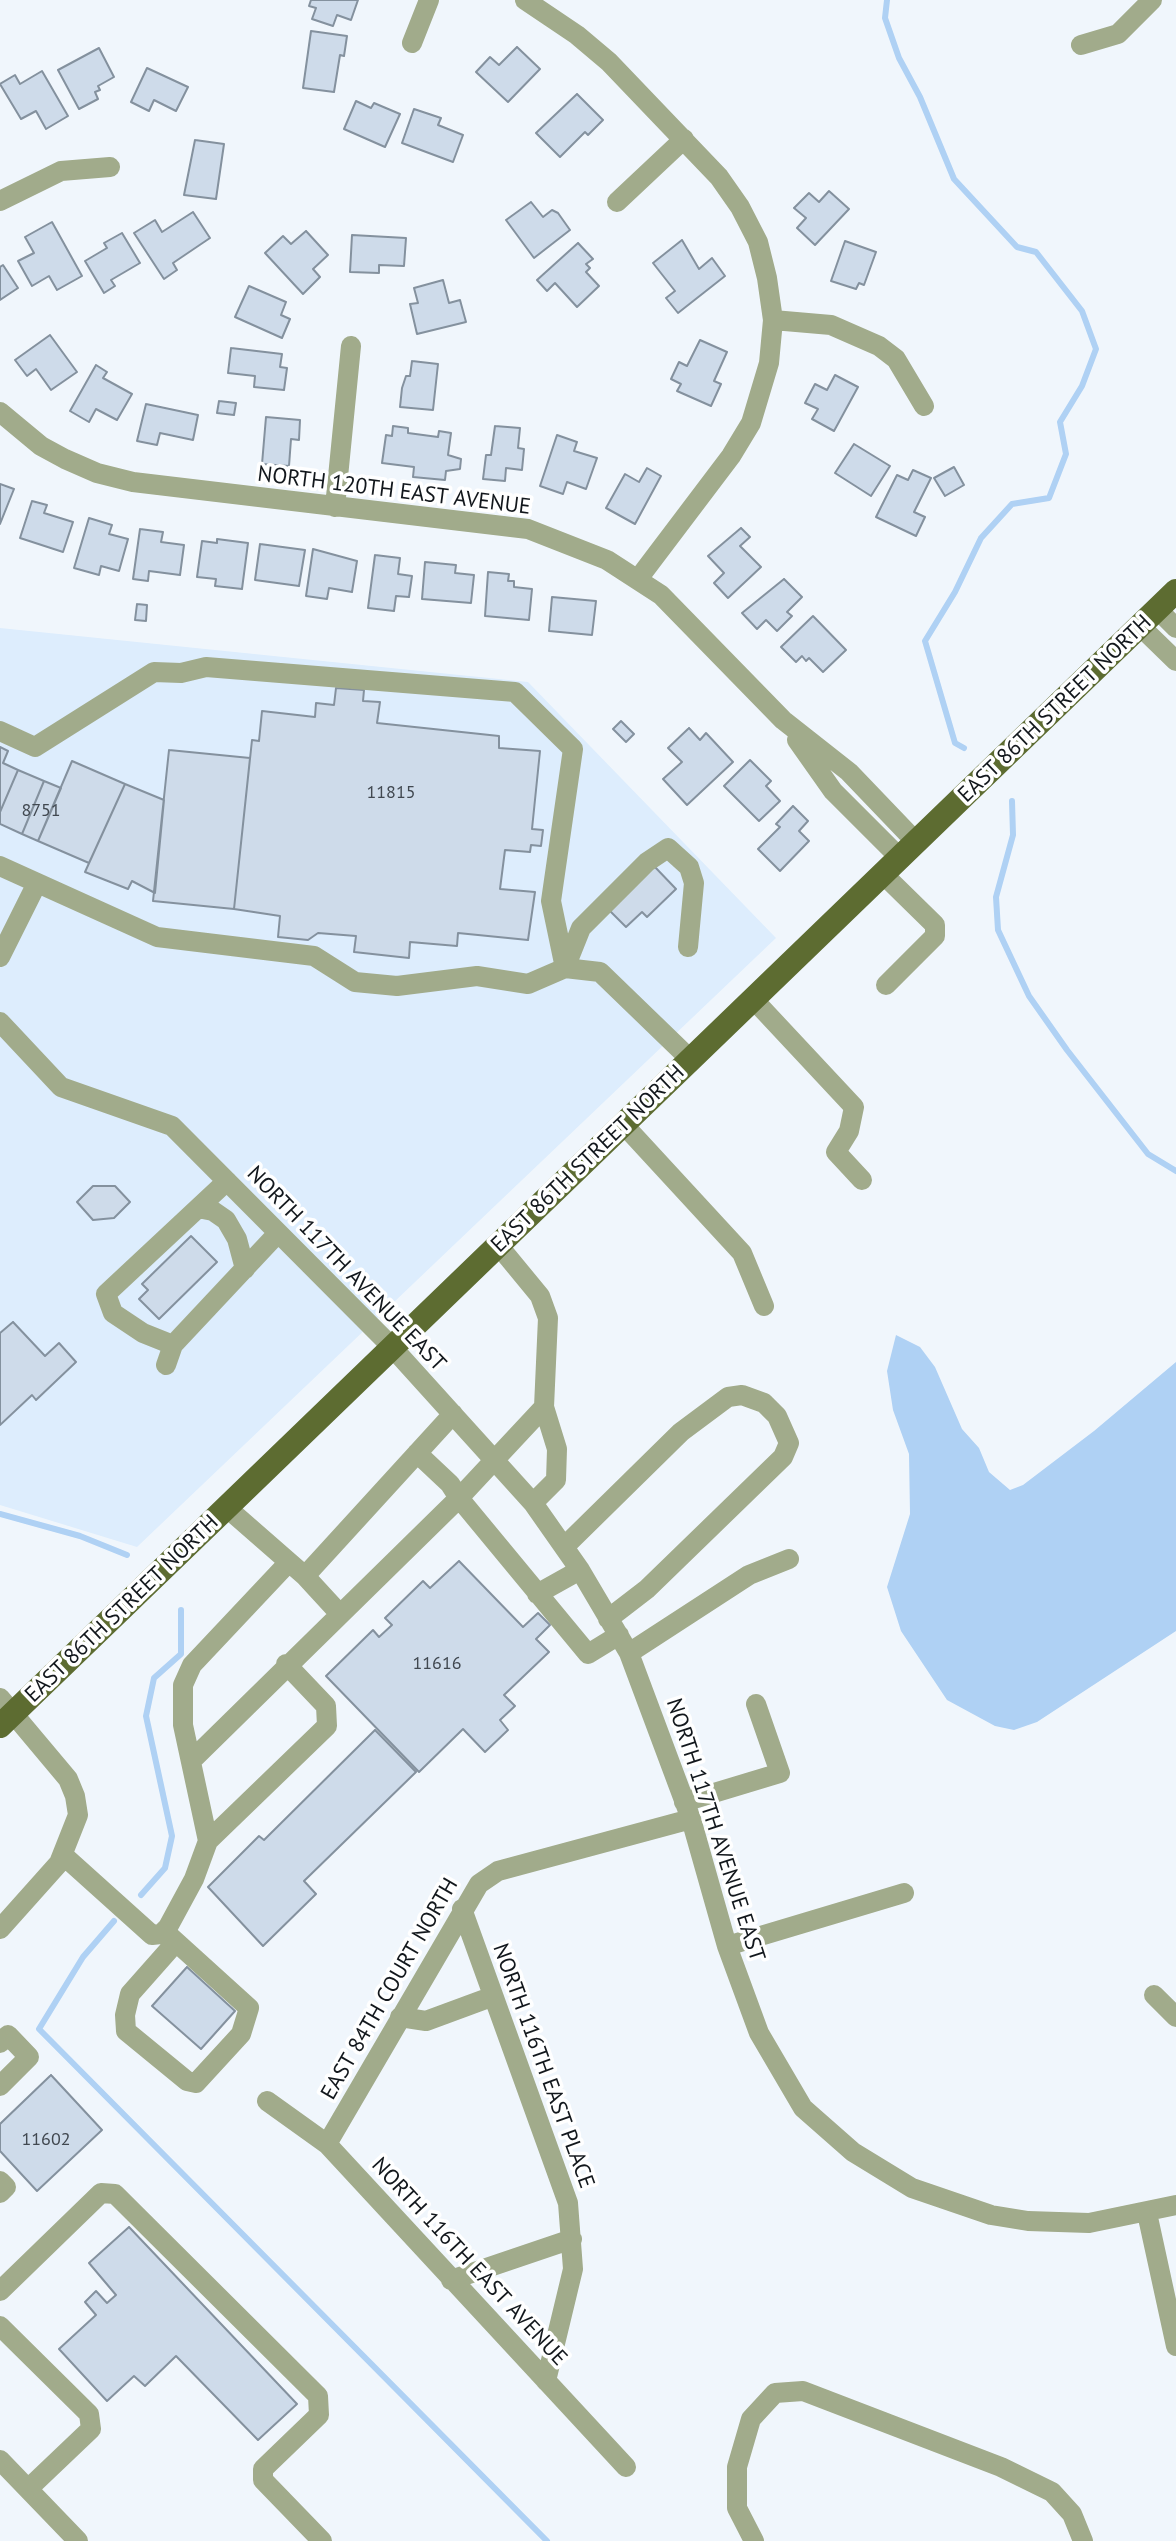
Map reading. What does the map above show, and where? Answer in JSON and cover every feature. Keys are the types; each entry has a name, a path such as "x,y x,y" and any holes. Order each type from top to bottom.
{"main road":[{"name":"EAST 86TH STREET NORTH","path":"5,1712 226,1507 1176,591"}],"street":[{"path":"412,43 429,0"},
{"path":"525,0 609,62 684,139 719,177 740,207 758,242 773,320 769,363 751,423 731,456 638,579"},
{"path":"1081,45 1118,34 1152,0"},
{"path":"617,202 684,139"},
{"path":"0,201 61,171 110,167"},
{"path":"773,320 831,325 879,346 896,359 924,406"},
{"path":"335,507 351,346"},
{"name":"NORTH 120TH EAST AVENUE","path":"0,412 41,446 97,473 170,489 528,529 607,560 638,579 661,595 783,720 833,791 900,859 935,925 935,936 886,985"},
{"path":"1149,618 1176,628"},
{"path":"1149,618 1176,661"},
{"path":"0,731 35,747 154,672 181,673 206,667 515,692 573,749 551,901 565,968"},
{"path":"565,968 581,928 647,862 668,848 689,867 694,883 688,947"},
{"path":"0,866 157,937 314,956 355,982 397,986 477,976 528,984 565,968 600,972 691,1060"},
{"path":"0,957 37,883"},
{"path":"754,1000 854,1107 849,1131 836,1152 862,1180"},
{"name":"NORTH 117TH AVENUE EAST","path":"0,1022 61,1087 172,1126 391,1346 533,1503 580,1570 619,1636 687,1810 727,1946 759,2033 803,2108 853,2152 912,2188 991,2215 1059,2223 1089,2223 1176,2205"},
{"path":"624,1125 742,1253 764,1306"},
{"path":"173,1345 143,1333 113,1313 106,1294 227,1181"},
{"path":"198,1208 213,1211 226,1220 237,1239 245,1269"},
{"path":"166,1365 173,1345 278,1233"},
{"path":"498,1245 540,1296 548,1318 544,1407 557,1449 556,1480 533,1503"},
{"path":"564,1547 681,1432 728,1397 742,1395 764,1403 777,1416 789,1443 783,1457 647,1589 619,1636"},
{"path":"193,1759 286,1664 459,1498 544,1407"},
{"path":"305,1576 453,1414"},
{"path":"417,1453 450,1484 588,1654 619,1636 789,1559"},
{"path":"226,1507 305,1576 339,1613"},
{"path":"208,1841 193,1759 183,1725 183,1685 192,1665 289,1562"},
{"path":"537,1594 580,1570"},
{"path":"63,1855 152,1935 170,1936 249,2008 241,2034 196,2083 187,2081 126,2031 125,2015 130,1994 170,1936 208,1841 327,1726 326,1706 286,1664"},
{"name":"EAST 84TH COURT NORTH","path":"327,2144 479,1884 498,1871 687,1810 780,1773 756,1704"},
{"path":"0,1929 43,1884 63,1855 78,1815 68,1779 5,1712"},
{"path":"727,1946 904,1893"},
{"name":"NORTH 116TH EAST PLACE","path":"462,1909 491,1997 568,2203 573,2269 546,2381"},
{"path":"1154,1995 1176,2017"},
{"path":"400,2017 426,2021 491,1997"},
{"path":"0,2043 8,2035 29,2057 0,2086"},
{"name":"NORTH 116TH EAST AVENUE","path":"267,2101 327,2144 626,2467"},
{"path":"0,2291 101,2193 115,2194 318,2396 319,2415 263,2469 263,2480 322,2541"},
{"path":"1147,2213 1176,2346"},
{"path":"451,2280 572,2239"},
{"path":"0,2326 89,2414 91,2429 28,2489"},
{"path":"754,2541 737,2508 737,2467 751,2419 775,2393 803,2391 1001,2467 1052,2492 1072,2514 1083,2541"},
{"path":"0,2460 78,2541"}],"shaded area":[{"path":"0,628 528,682 776,938 137,1547 0,1505"}],"water":[{"path":"896,1335 920,1347 935,1367 962,1429 979,1448 989,1472 1010,1490 1023,1485 1094,1431 1176,1362 1176,1631 1037,1722 1014,1730 995,1726 947,1700 901,1631 887,1587 910,1514 909,1454 893,1410 887,1371"}],"building":[{"path":"311,0 358,0 351,20 337,15 333,26 312,19 316,8 309,6"},
{"path":"311,31 347,36 344,56 340,55 334,92 303,88"},
{"path":"517,47 540,69 508,102 476,72 490,57 499,65"},
{"path":"99,48 114,77 98,86 100,90 95,92 98,99 79,109 58,70"},
{"path":"147,68 188,87 176,111 154,100 149,111 131,102"},
{"path":"42,71 68,116 46,129 36,111 21,119 0,84 15,75 20,84"},
{"path":"577,94 603,120 588,135 585,132 560,157 536,133"},
{"path":"356,101 371,108 374,103 400,114 385,147 344,129"},
{"path":"414,109 441,118 438,125 463,135 453,162 402,143"},
{"path":"195,140 224,144 216,199 184,195"},
{"path":"829,191 849,209 815,245 797,228 806,218 794,208 809,193 819,202"},
{"path":"531,202 543,217 552,210 558,213 570,230 534,258 506,220"},
{"path":"193,212 210,238 173,263 177,270 164,279 134,233 155,220 162,232"},
{"path":"52,222 82,276 57,290 49,276 32,286 18,261 34,253 25,237"},
{"path":"306,231 328,255 313,269 320,277 303,294 265,253 283,236 291,244"},
{"path":"122,233 140,263 111,280 115,286 104,293 85,261 107,248 104,243"},
{"path":"352,235 406,238 404,266 379,265 379,273 350,272"},
{"path":"682,240 699,269 712,258 725,276 678,313 666,298 675,291 653,263"},
{"path":"845,241 876,252 864,285 859,283 856,289 831,281"},
{"path":"578,243 593,259 586,264 590,268 586,272 599,286 577,307 555,283 547,291 537,280"},
{"path":"3,265 18,288 0,300 0,267"},
{"path":"443,280 449,303 460,300 466,322 417,334 410,304 418,303 414,288"},
{"path":"249,286 286,302 281,315 290,319 282,338 235,317"},
{"path":"50,335 77,372 51,390 36,369 27,376 15,360"},
{"path":"700,340 727,352 714,381 721,384 711,406 677,391 681,384 671,379 679,362 687,366"},
{"path":"231,348 282,354 280,367 287,368 284,390 254,387 255,376 228,373"},
{"path":"412,361 438,364 433,410 400,407 402,388 406,376 410,376"},
{"path":"96,365 107,372 103,378 132,394 117,420 96,409 89,422 70,411"},
{"path":"835,375 858,387 834,431 812,419 818,409 805,403 815,384 827,390"},
{"path":"219,401 236,403 234,415 217,413"},
{"path":"146,404 198,415 193,440 160,433 157,445 137,441"},
{"path":"266,417 300,420 299,440 291,439 289,466 262,464"},
{"path":"393,426 408,428 408,433 438,437 439,431 451,433 448,455 461,459 460,469 446,471 445,480 413,477 414,467 382,463 386,435 392,436"},
{"path":"495,426 520,428 518,448 524,449 522,470 506,468 505,481 483,479 486,455 491,455"},
{"path":"557,435 577,442 574,451 597,458 586,489 567,482 563,494 540,486"},
{"path":"854,444 890,466 871,496 835,473"},
{"path":"954,467 964,485 945,496 934,478"},
{"path":"647,468 661,476 635,524 606,508 625,474 639,482"},
{"path":"913,470 931,478 914,512 925,517 916,536 876,517 897,475 908,480"},
{"path":"0,484 14,489 0,524"},
{"path":"32,501 47,505 44,513 73,522 63,552 20,538"},
{"path":"89,518 112,525 109,534 128,539 119,571 101,566 99,575 74,568"},
{"path":"741,528 750,537 740,546 761,567 728,598 714,583 724,573 708,556"},
{"path":"140,529 163,532 161,542 184,545 180,575 149,571 148,581 133,579"},
{"path":"217,539 248,543 242,589 215,586 216,579 197,577 202,541 217,543"},
{"path":"260,544 305,550 299,586 255,580"},
{"path":"313,549 357,561 352,592 329,588 327,599 306,596"},
{"path":"375,555 400,558 398,574 412,576 409,597 396,596 394,611 368,608"},
{"path":"425,562 456,565 455,573 474,575 471,603 422,599"},
{"path":"488,572 509,574 508,581 514,581 514,587 532,589 529,620 485,616"},
{"path":"784,579 802,597 787,612 792,616 777,631 766,620 757,629 742,613"},
{"path":"552,597 596,601 592,635 549,631"},
{"path":"137,604 147,605 146,621 135,620"},
{"path":"813,616 846,650 823,672 809,658 806,661 802,656 796,662 781,647"},
{"path":"336,688 364,690 363,701 380,702 377,723 499,736 499,748 540,751 532,829 543,830 541,846 531,845 530,852 505,850 500,889 535,892 528,940 458,933 457,946 410,942 409,958 354,952 356,936 318,933 308,940 278,937 280,916 234,909 252,740 259,741 262,711 315,717 316,703 334,705"},
{"path":"621,721 634,734 626,742 613,729"},
{"path":"689,728 700,740 706,733 733,762 687,805 663,779 682,762 668,748"},
{"path":"0,747 8,751 3,763 18,770 0,812"},
{"path":"169,750 250,758 234,909 153,901"},
{"path":"750,760 771,781 766,786 780,801 759,821 724,786"},
{"path":"72,761 125,784 89,863 38,841"},
{"path":"18,770 44,781 22,834 0,824 0,812"},
{"path":"44,781 61,788 38,841 22,834"},
{"path":"125,784 164,800 155,893 132,881 128,889 85,872"},
{"path":"793,806 808,821 799,831 809,841 780,871 758,849 780,827 776,824"},
{"path":"654,866 676,889 647,917 642,912 626,927 609,910"},
{"path":"93,1186 115,1186 130,1202 114,1218 93,1220 77,1202"},
{"path":"191,1236 217,1262 159,1319 139,1299 148,1290 142,1284"},
{"path":"13,1322 45,1356 59,1343 76,1362 36,1400 32,1395 0,1425 0,1333"},
{"path":"459,1561 523,1627 538,1613 550,1625 536,1639 549,1652 504,1695 515,1706 500,1720 508,1730 485,1752 463,1729 419,1772 326,1676 373,1630 379,1637 392,1625 385,1618 423,1581 430,1588"},
{"path":"375,1730 416,1772 304,1881 316,1894 263,1946 208,1887 259,1836 264,1840"},
{"path":"187,1967 235,2011 201,2049 152,2006"},
{"path":"51,2075 102,2130 37,2191 0,2151 0,2124"},
{"path":"129,2227 297,2404 258,2440 176,2356 145,2386 134,2376 107,2401 59,2349 96,2315 85,2302 96,2291 107,2303 116,2295 89,2263"}],"waterway":[{"path":"887,0 885,18 899,58 920,97 954,179 1017,247 1036,252 1082,311 1096,349 1082,386 1060,422 1066,454 1049,498 1012,504 981,538 955,592 925,641 955,743 964,748"},
{"path":"1012,801 1013,835 996,897 998,930 1029,996 1067,1050 1148,1154 1176,1171"},
{"path":"0,1514 80,1536 127,1555"},
{"path":"141,1895 165,1868 172,1836 146,1716 154,1678 181,1654 181,1610"},
{"path":"114,1921 83,1957 39,2029 547,2541"}]}
